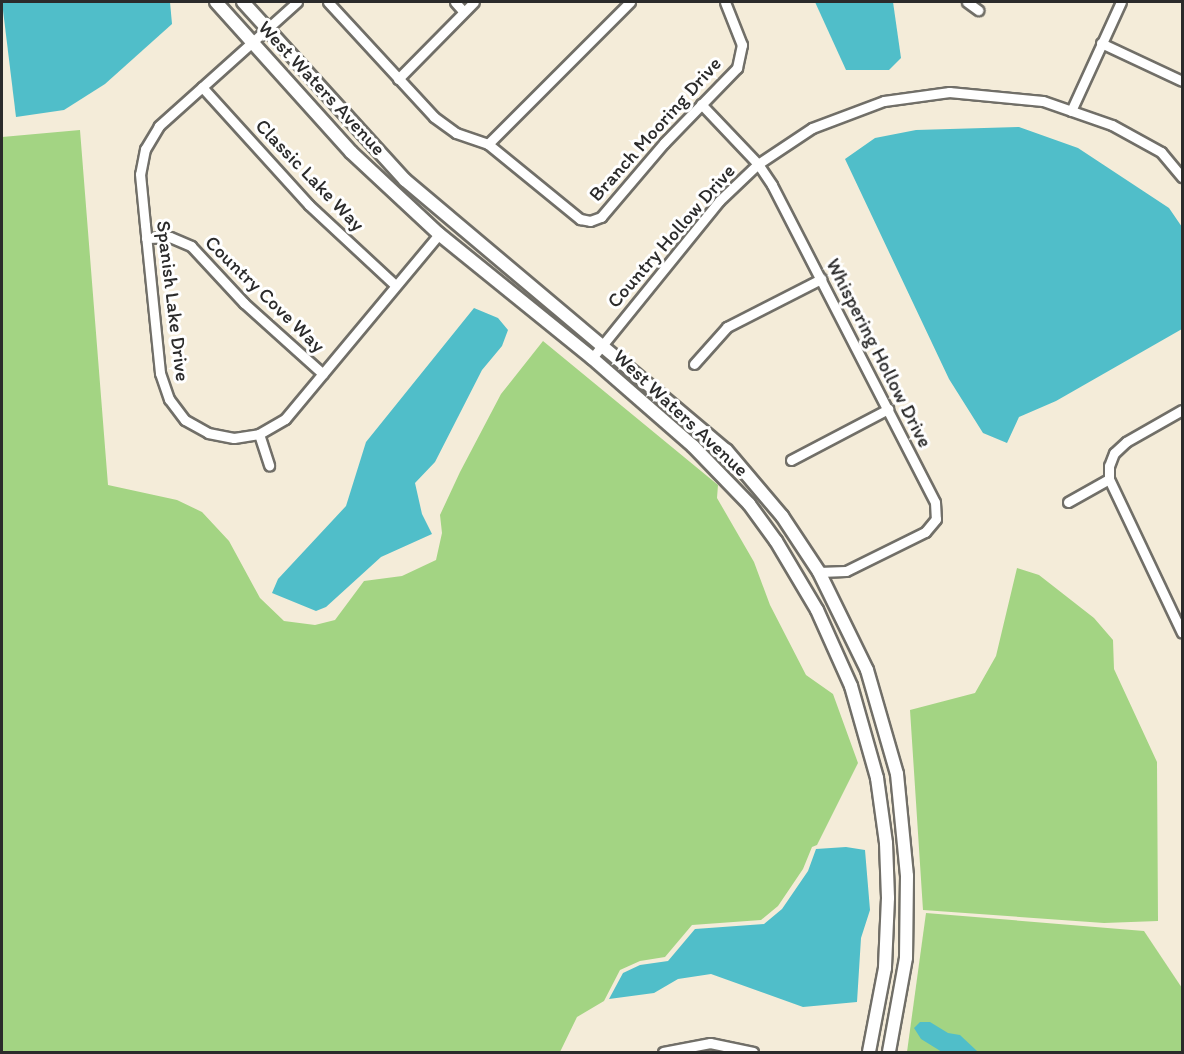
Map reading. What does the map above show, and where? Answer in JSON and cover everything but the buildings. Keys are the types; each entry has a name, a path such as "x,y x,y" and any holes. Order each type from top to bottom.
{"street":[{"name":"West Waters Avenue","path":"216,2 351,152 439,234 592,358 693,446 749,504 813,603 851,686 877,778 886,843 885,968 869,1053"},
{"name":"West Waters Avenue","path":"243,2 405,180 726,450 782,516 819,572 867,670 897,774 908,876 906,958 889,1053"},
{"name":"Spanish Lake Drive","path":"297,2 159,126 145,149 140,174 146,238 160,373 169,399 185,420 208,433 234,438 259,434 285,419 439,234"},
{"name":"Branch Mooring Drive","path":"328,2 434,117 456,133 488,144 580,219 590,221 601,217 737,68 742,45 725,2"},
{"path":"455,2 464,11"},
{"path":"398,79 474,2"},
{"path":"488,144 630,2"},
{"path":"967,2 978,10"},
{"path":"1071,111 1121,2"},
{"path":"1101,43 1182,81"},
{"name":"Classic Lake Way","path":"202,87 309,205 395,285"},
{"name":"Country Hollow Drive","path":"592,358 719,201 758,164 812,128 884,101 949,92 1043,100 1112,125 1161,152 1182,177"},
{"name":"Whispering Hollow Drive","path":"701,105 758,164 821,279 935,502 936,519 926,532 846,571 819,572"},
{"name":"Country Cove Way","path":"146,238 170,237 190,246 244,303 323,374"},
{"path":"694,364 727,327 821,279"},
{"path":"791,460 888,409"},
{"path":"1182,410 1114,453 1108,466 1109,479 1182,633"},
{"path":"259,434 269,465"},
{"path":"1068,502 1109,479"},
{"path":"663,1053 710,1043 753,1053"}],"green space":[{"path":"80,130 108,485 177,500 202,512 229,541 260,598 284,621 315,625 335,620 364,581 402,576 436,560 442,533 440,515 460,472 501,394 543,341 718,485 717,498 754,562 770,605 806,675 833,694 858,763 817,845 812,847 803,869 778,906 761,920 692,925 665,957 640,961 620,970 604,1001 577,1017 560,1052 2,1052 2,137"},
{"path":"1017,568 1039,575 1094,618 1113,640 1114,669 1157,762 1158,921 1104,923 923,910 910,710 975,693 996,656"},
{"path":"926,913 1144,931 1182,988 1182,1052 907,1052"}],"water":[{"path":"2,2 170,2 172,24 105,84 64,110 16,117"},
{"path":"815,2 893,2 901,58 889,70 846,70"},
{"path":"1019,127 1078,148 1169,208 1182,227 1182,329 1056,401 1019,417 1007,443 983,433 949,379 845,159 875,138 916,130"},
{"path":"474,308 498,318 508,330 502,346 482,370 435,462 415,483 422,514 432,534 381,557 326,607 316,611 272,593 278,579 346,506 366,442"},
{"path":"846,847 865,850 870,910 861,938 857,1002 803,1007 711,974 678,979 654,993 609,999 623,973 640,965 668,961 695,929 764,924 782,909 808,871 816,849"},
{"path":"920,1022 930,1022 948,1033 960,1035 977,1051 986,1052 942,1052 921,1039 914,1028"}]}
